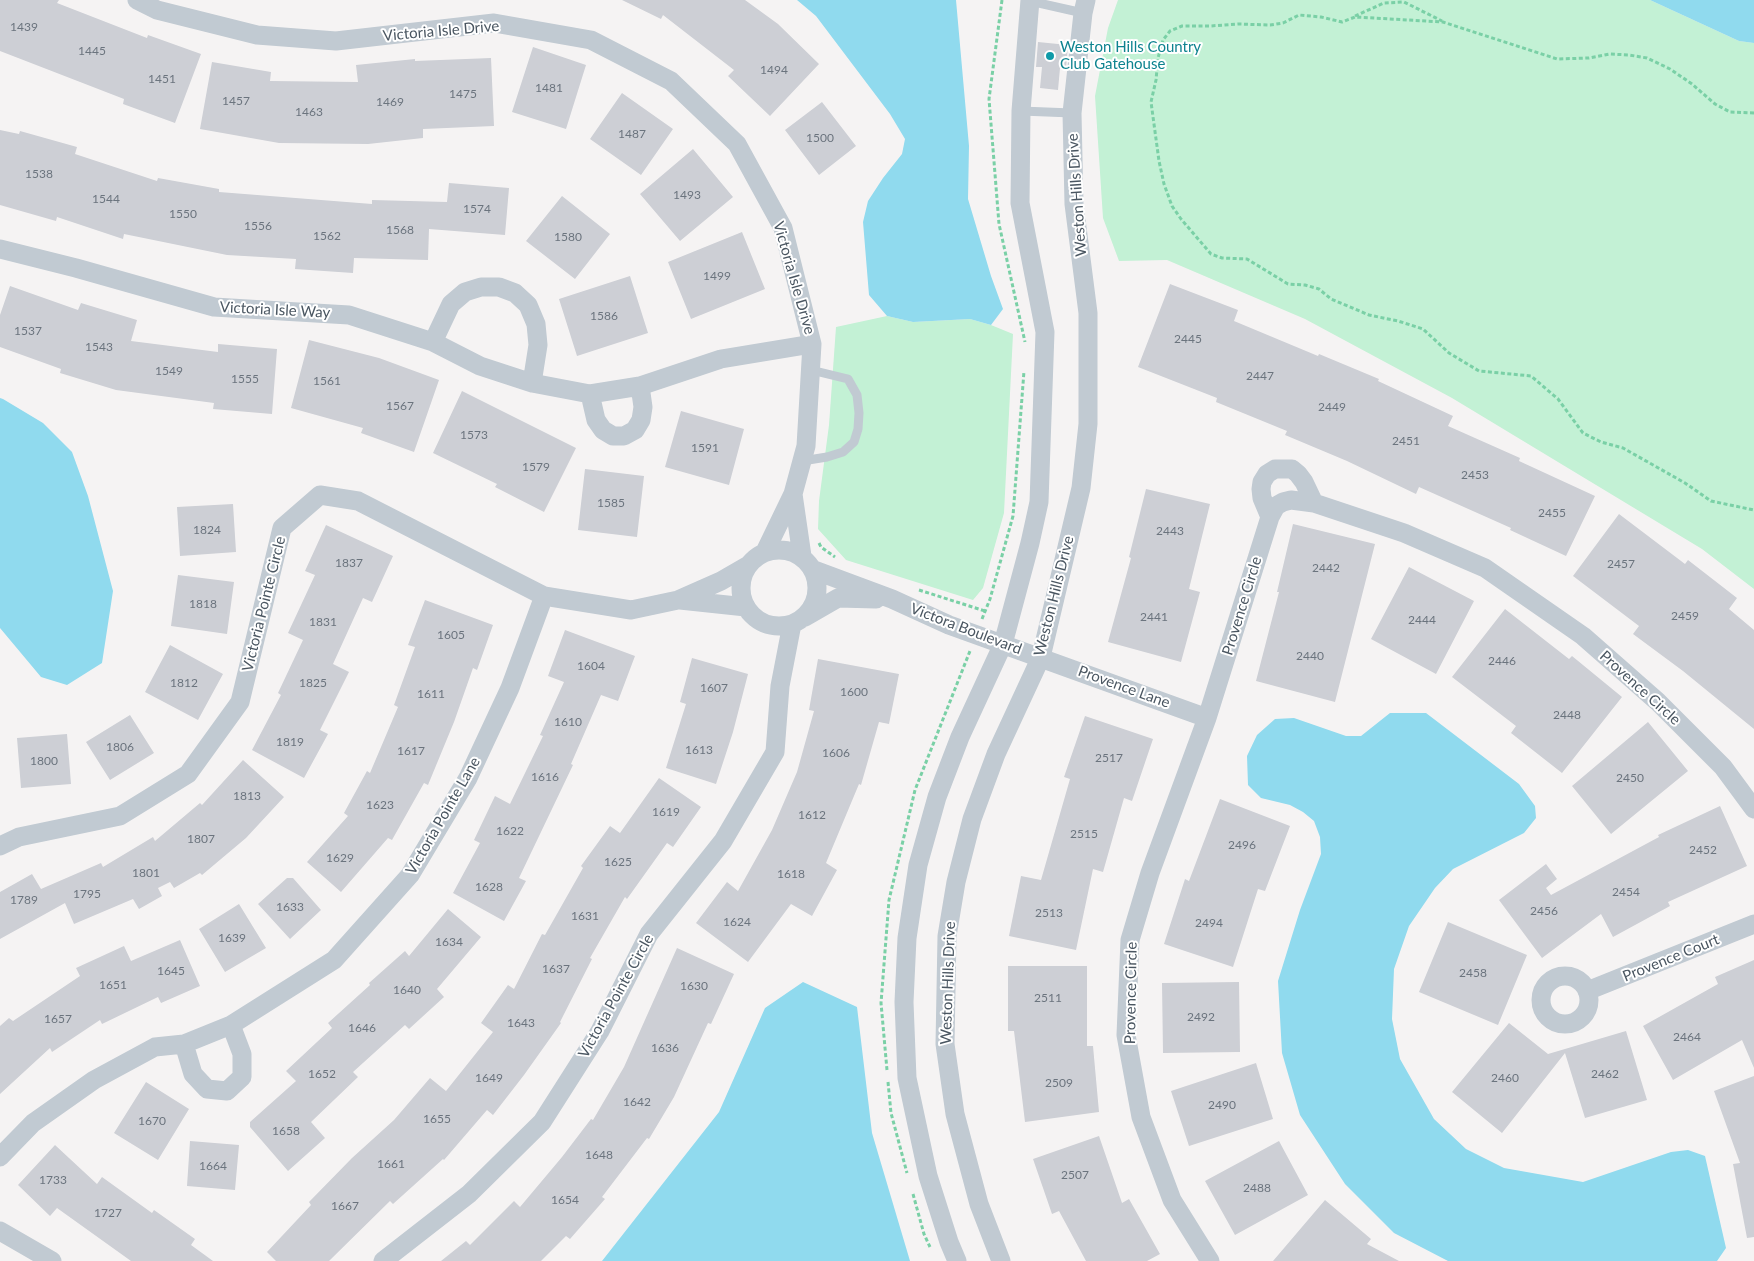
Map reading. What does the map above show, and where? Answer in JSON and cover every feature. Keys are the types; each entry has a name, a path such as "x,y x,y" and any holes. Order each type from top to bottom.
{"street":[{"name":"Victoria Isle Drive","path":"137,0 157,10 257,35 336,41 494,23 591,40 670,81 738,144 783,228 812,344 806,446 793,494 765,552"},
{"path":"958,1261 949,1242 928,1176 907,1078 904,1002 907,938 918,865 937,797 960,737 1003,644 1039,502 1044,332 1020,203 1021,111 1030,0"},
{"name":"Weston Hills Drive","path":"1001,1261 979,1204 955,1114 945,1044 947,936 956,882 972,819 996,754 1040,657 1081,488 1088,424 1088,313 1074,204 1072,113 1084,7"},
{"name":"Victoria Isle Way","path":"0,249 76,268 214,308 349,315 433,342 480,366 532,383 590,394 640,386 721,359 812,344"},
{"path":"433,342 451,304 465,292 481,286 499,287 515,293 528,305 536,324 538,345 532,383"},
{"path":"590,394 596,420 604,430 613,436 624,436 635,430 641,420 643,406 640,386"},
{"path":"1270,517 1260,489 1267,474 1275,469 1292,469 1298,474 1314,503"},
{"name":"Victoria Isle Drive","path":"793,494 802,556"},
{"name":"Victoria Pointe Circle","path":"0,846 19,837 120,816 188,774 240,702 282,528 320,495 358,501 544,596 631,610 678,600 721,581 747,566"},
{"name":"Provence Circle","path":"1210,1261 1172,1200 1141,1118 1126,1036 1130,940 1150,873 1207,718 1270,517 1276,506 1291,500 1314,503 1404,533 1485,568 1583,636 1658,702 1723,767 1754,808"},
{"path":"783,549 802,556 814,570 818,589 814,606 798,621 781,626 766,624 757,619 746,607 741,592 747,566 765,552 783,549"},
{"name":"Victora Boulevard","path":"814,570 892,599 949,626 1040,657"},
{"name":"Victoria Pointe Lane","path":"0,1157 33,1123 94,1080 155,1047 184,1044 230,1025 334,960 410,875 468,778 510,688 544,596"},
{"name":"Victora Boulevard","path":"798,621 838,598 892,599"},
{"name":"Victoria Pointe Circle","path":"678,600 746,607"},
{"name":"Victoria Pointe Circle","path":"383,1261 469,1194 542,1122 600,1032 649,934 722,841 775,752 780,686 798,621"},
{"name":"Victoria Pointe Circle","path":"766,624 774,641 780,686"},
{"name":"Provence Lane","path":"1040,657 1207,718"},
{"name":"Provence Court","path":"1588,991 1754,924"},
{"path":"184,1044 194,1074 208,1089 227,1091 242,1077 242,1054 230,1025"},
{"path":"0,1231 52,1261"}],"lane":[{"path":"1030,0 1084,7"},
{"path":"1021,111 1072,113"},
{"path":"802,461 843,452 854,442 858,429 857,395 848,379 811,370"}],"path":[{"path":"1754,113 1730,112 1715,104 1692,84 1670,69 1646,58 1610,54 1589,58 1557,59 1443,22 1404,2 1384,3 1342,22 1321,17 1299,15 1283,23 1276,24 1182,26 1170,31 1163,40 1151,102 1164,184 1172,206 1211,254 1222,258 1247,259 1288,284 1305,285 1318,289 1331,299 1369,315 1423,329 1449,352 1479,371 1531,376 1558,399 1583,433 1601,442 1623,448 1711,500 1754,510"},
{"path":"1355,17 1443,22"},
{"path":"817,539 821,546 842,562"},
{"path":"912,588 985,611"}],"green space":[{"path":"1118,0 1650,0 1739,41 1754,43 1754,589 1702,549 1452,398 1305,319 1167,260 1119,261 1103,218 1095,96 1108,28"},
{"path":"887,316 913,322 970,319 1013,334 1004,513 983,588 973,600 846,560 818,529 819,501 829,425 836,327"}],"water":[{"path":"797,0 956,0 969,146 968,199 1003,309 991,325 970,319 913,322 887,316 869,295 863,222 868,201 902,154 905,139 890,114 816,16"},
{"path":"1650,0 1754,0 1754,43 1739,41"},
{"path":"0,398 43,423 72,452 88,496 113,591 102,663 67,685 41,677 0,628"},
{"path":"1390,713 1426,713 1519,784 1535,806 1536,818 1524,833 1453,869 1435,888 1409,926 1394,969 1392,1019 1400,1059 1434,1119 1466,1149 1504,1168 1583,1182 1671,1152 1688,1150 1705,1156 1726,1248 1717,1261 1448,1261 1394,1233 1345,1184 1300,1115 1282,1053 1278,981 1300,910 1321,854 1320,837 1314,821 1303,812 1290,805 1261,798 1248,785 1247,756 1257,735 1275,719 1294,718 1346,736 1361,736"},
{"path":"803,982 857,1007 872,1133 910,1261 602,1261 719,1112 765,1008"}],"building":[{"path":"0,0 59,0 57,3 147,38 148,35 201,54 175,123 123,104 124,99 0,51"},
{"path":"622,0 745,0 778,24 819,64 770,116 728,76 734,70 663,15 661,19"},
{"name":"Weston Hills Country Club Gatehouse","path":"1038,42 1068,45 1066,68 1060,68 1058,90 1040,88 1042,67 1036,67"},
{"path":"533,47 586,65 566,129 512,112"},
{"path":"491,58 494,126 423,129 423,138 368,144 279,143 200,129 212,62 271,72 270,81 358,82 356,65 415,59 415,61"},
{"path":"622,93 673,129 641,175 590,139"},
{"path":"822,102 856,146 819,175 785,130"},
{"path":"0,130 19,134 20,131 77,147 75,154 157,181 158,178 219,189 219,192 372,204 372,200 447,202 449,183 509,188 505,235 429,229 428,260 354,258 353,273 295,269 296,259 227,255 124,234 123,239 57,217 56,221 0,205"},
{"path":"693,149 733,197 680,241 640,194"},
{"path":"562,196 610,234 575,279 526,241"},
{"path":"742,232 765,289 691,319 668,262"},
{"path":"630,276 648,333 577,356 559,299"},
{"path":"1170,284 1238,310 1234,321 1379,379 1378,381 1453,416 1448,426 1520,458 1519,461 1595,496 1566,556 1510,530 1511,528 1419,487 1416,494 1347,461 1285,435 1287,431 1216,402 1217,398 1138,367"},
{"path":"10,286 78,310 81,303 137,320 131,341 218,352 218,344 277,349 272,414 213,409 214,403 116,390 60,373 61,369 0,347 0,315"},
{"path":"309,340 379,358 439,380 414,452 361,433 363,428 291,408"},
{"path":"462,391 576,448 544,512 495,487 497,484 433,453"},
{"path":"681,411 744,429 729,485 665,467"},
{"path":"585,469 644,476 637,537 578,530"},
{"path":"1146,489 1210,504 1189,589 1200,592 1181,662 1108,642 1131,558 1129,557"},
{"path":"233,504 236,552 180,556 177,507"},
{"path":"1619,514 1685,564 1688,560 1737,598 1729,609 1754,630 1754,729 1683,671 1633,634 1639,626 1573,576"},
{"path":"1293,524 1375,544 1335,702 1256,681 1279,592 1277,592"},
{"path":"326,525 393,556 372,602 363,598 333,664 349,672 320,730 328,734 304,778 252,750 281,695 278,693 303,640 288,633 315,575 305,571"},
{"path":"1409,567 1474,601 1436,674 1371,639"},
{"path":"178,575 234,582 227,634 171,626"},
{"path":"425,600 493,625 477,670 473,668 454,722 428,785 424,783 392,840 388,838 341,892 307,862 348,816 344,813 367,771 370,773 398,707 394,705 415,647 408,645"},
{"path":"1505,609 1569,659 1572,656 1622,697 1562,773 1511,733 1516,726 1452,677"},
{"path":"565,630 635,656 618,701 601,695 571,764 573,765 519,878 526,881 504,921 453,893 480,843 474,840 495,796 510,804 543,736 540,735 564,682 548,676"},
{"path":"170,645 223,674 198,720 145,692"},
{"path":"692,658 748,674 733,732 716,784 666,768 686,704 680,702"},
{"path":"818,659 899,674 889,724 879,722 861,785 859,784 826,863 837,870 812,916 791,904 748,962 696,923 727,882 738,891 772,830 797,772 814,711 809,710"},
{"path":"130,715 154,753 110,780 86,742"},
{"path":"1085,716 1153,739 1132,801 1124,798 1103,872 1093,869 1076,950 1009,936 1021,876 1041,880 1070,779 1064,777"},
{"path":"1648,722 1688,771 1611,834 1572,786"},
{"path":"67,734 71,784 21,788 17,738"},
{"path":"243,760 284,797 246,838 202,875 200,873 174,888 170,882 158,888 162,896 139,909 133,899 74,924 65,903 0,939 0,892 32,874 41,889 101,863 103,867 153,837 155,841 200,803 202,805"},
{"path":"659,778 701,807 673,847 667,843 627,899 625,897 590,958 592,959 561,1023 493,1115 487,1110 444,1160 393,1204 390,1201 329,1261 276,1261 267,1252 311,1205 309,1202 352,1158 394,1120 430,1078 446,1091 493,1032 481,1023 508,985 514,989 542,934 545,935 583,868 581,866 610,826 620,833"},
{"path":"1220,799 1290,826 1265,891 1258,889 1233,967 1164,944 1185,879 1189,881"},
{"path":"1720,806 1747,866 1668,902 1670,906 1613,937 1601,914 1542,958 1499,900 1546,864 1557,879 1546,888 1551,895 1659,837 1658,835"},
{"path":"287,878 293,878 321,910 290,939 258,904"},
{"path":"239,904 266,948 225,972 199,929"},
{"path":"448,909 481,937 437,989 444,997 409,1029 405,1025 353,1072 358,1077 311,1122 325,1138 288,1171 250,1127 250,1122 296,1081 286,1071 332,1028 328,1023 405,951 409,956"},
{"path":"1448,922 1527,955 1498,1025 1419,992"},
{"path":"180,940 200,986 161,1003 158,997 102,1024 100,1020 52,1052 50,1048 0,1094 0,1026 9,1018 13,1021 80,976 76,968 124,946 131,961"},
{"path":"677,948 734,974 711,1024 708,1023 674,1097 649,1139 647,1138 602,1197 605,1199 570,1239 566,1236 541,1261 441,1261 466,1241 470,1245 514,1201 520,1207 591,1119 593,1120 624,1067"},
{"path":"1754,960 1754,1068 1742,1040 1673,1080 1643,1026 1718,984 1715,977"},
{"path":"1008,966 1087,966 1087,1046 1093,1046 1099,1112 1025,1122 1014,1031 1008,1031"},
{"path":"1239,982 1240,1052 1163,1053 1162,983"},
{"path":"1509,1023 1548,1054 1626,1031 1647,1100 1585,1118 1565,1053 1502,1133 1452,1092"},
{"path":"1256,1063 1273,1119 1189,1146 1171,1091"},
{"path":"1754,1076 1754,1237 1747,1238 1733,1164 1740,1163 1714,1091"},
{"path":"146,1082 189,1109 158,1160 114,1133"},
{"path":"1099,1136 1122,1203 1129,1199 1160,1254 1147,1261 1086,1261 1059,1211 1052,1214 1033,1159"},
{"path":"190,1141 239,1145 235,1190 187,1186"},
{"path":"1279,1141 1308,1195 1235,1235 1205,1181"},
{"path":"55,1145 97,1184 102,1177 152,1213 154,1210 195,1239 191,1245 213,1261 131,1261 57,1208 50,1216 18,1185"},
{"path":"1325,1200 1371,1239 1367,1244 1399,1261 1273,1261"}],"place":[{"name":"Weston Hills Country Club Gatehouse","path":"1050,56"}]}
